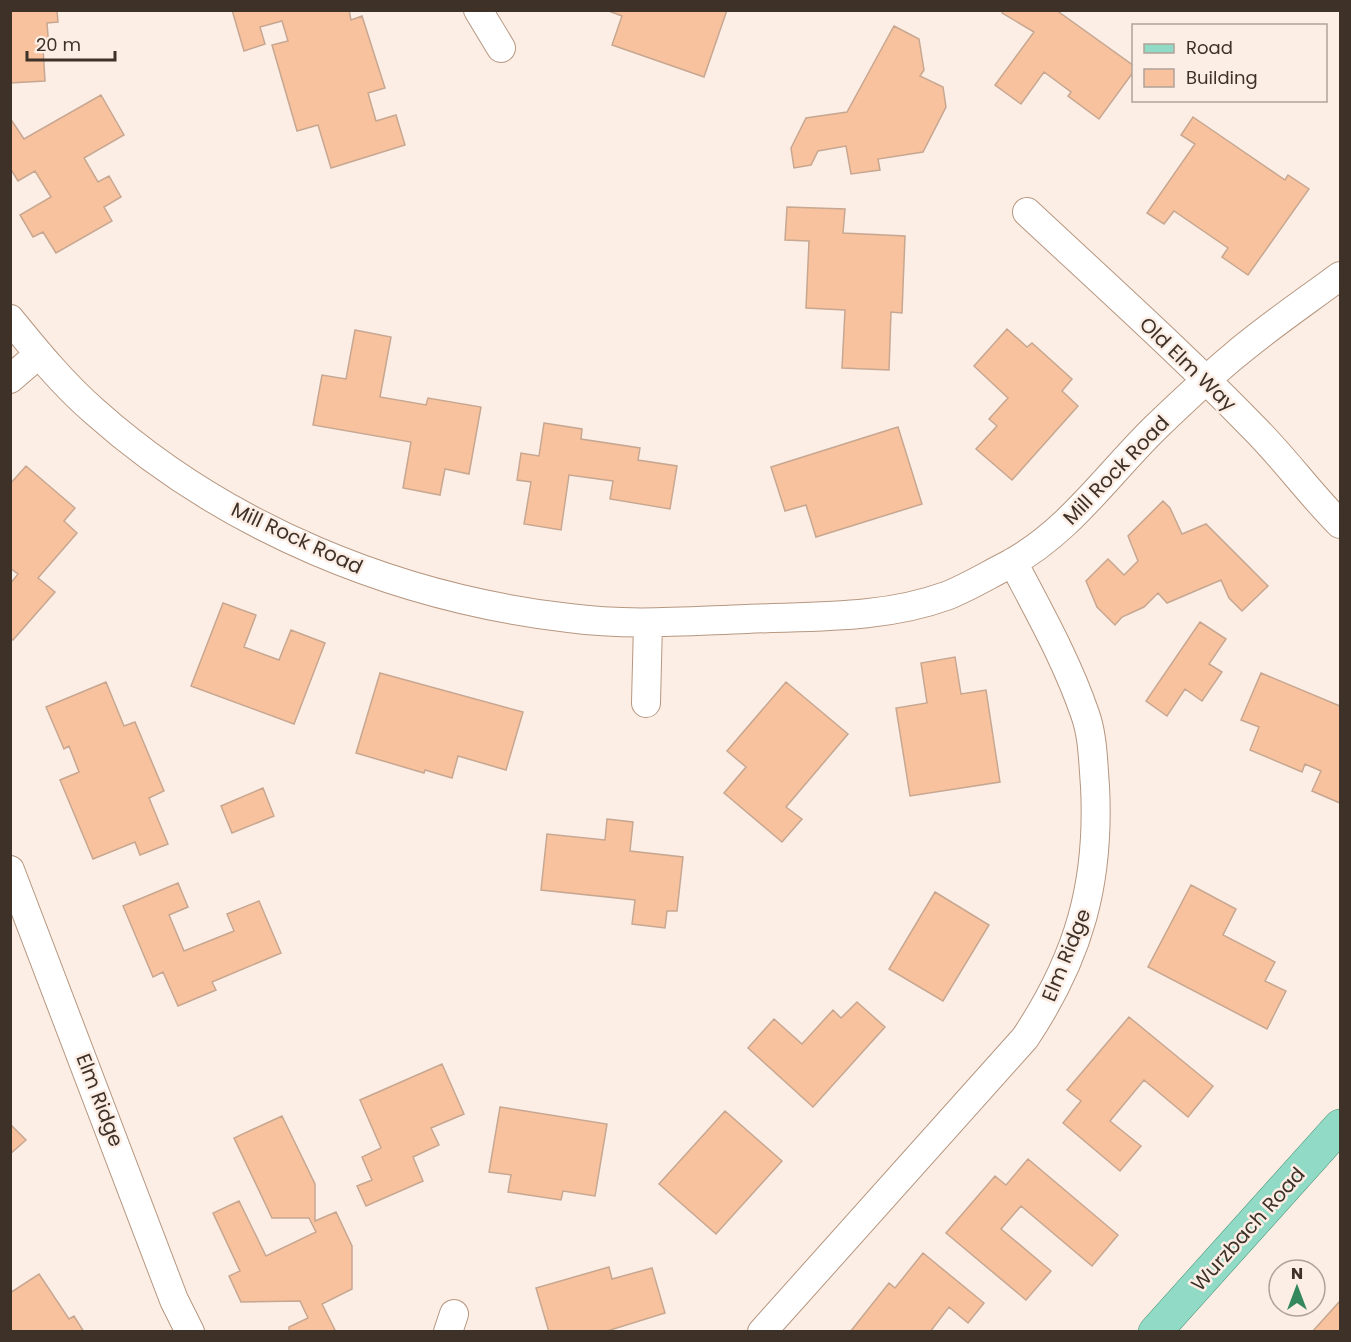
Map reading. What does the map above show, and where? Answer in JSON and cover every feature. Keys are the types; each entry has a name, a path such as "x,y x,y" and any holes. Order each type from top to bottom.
{"main road":[{"name":"Wurzbach Road","path":"1155,1332 1341,1126"}],"street":[{"path":"478,10 501,48"},
{"name":"Old Elm Way","path":"1027,212 1207,381 1257,431 1307,490 1341,524"},
{"name":"Mill Rock Road","path":"10,319 39,354 93,410 150,457 227,507 308,548 393,581 481,605 571,619 648,623 868,614 947,595 1013,562 1080,511 1152,431 1236,354 1341,276"},
{"path":"10,379 39,354"},
{"name":"Elm Ridge","path":"762,1332 1025,1038 1046,1007 1078,938 1094,864 1097,827 1093,752 1086,716 1063,657 1013,562"},
{"path":"646,704 648,623"},
{"name":"Elm Ridge","path":"10,870 174,1300 190,1332"}],"building":[{"path":"10,10 57,10 58,22 47,23 49,47 43,48 45,81 10,83"},
{"path":"232,10 349,10 351,20 362,16 385,88 368,93 376,121 396,115 405,145 331,168 318,125 297,131 272,45 288,41 282,21 260,27 265,44 244,51"},
{"path":"606,10 727,10 704,77 612,45 622,16"},
{"path":"1003,10 1056,10 1132,65 1132,74 1099,119 1068,96 1071,92 1044,72 1021,104 995,85 1034,32 1002,13"},
{"path":"894,26 919,39 924,70 920,76 943,87 946,107 923,152 878,159 880,170 851,174 846,146 818,151 811,165 794,168 791,148 806,118 847,112"},
{"path":"101,95 124,135 84,158 98,182 109,176 121,197 104,207 112,221 56,253 43,232 33,237 20,215 51,197 35,171 18,181 10,168 10,118 24,139"},
{"path":"1193,117 1285,180 1288,175 1309,189 1248,275 1222,257 1228,248 1174,211 1164,224 1147,213 1195,144 1181,135"},
{"path":"787,207 845,209 843,233 905,236 902,313 891,312 889,370 842,368 845,310 806,308 809,241 785,240"},
{"path":"1007,329 1027,347 1032,343 1072,379 1062,391 1078,406 1012,480 976,449 997,426 989,419 1008,398 974,366"},
{"path":"355,330 391,337 380,397 426,405 428,398 481,407 469,474 445,469 440,495 403,488 411,442 313,425 322,375 346,379"},
{"path":"544,423 582,429 581,439 640,448 638,460 677,466 670,509 610,499 613,481 569,475 561,530 524,524 531,482 517,480 521,453 539,456"},
{"path":"898,427 922,504 816,537 806,505 785,511 771,467"},
{"path":"26,466 75,508 64,521 77,533 38,578 55,592 13,640 10,638 10,584 18,574 10,568 10,484"},
{"path":"1163,501 1170,508 1182,534 1206,524 1268,586 1242,611 1229,598 1221,580 1167,603 1158,593 1144,607 1122,617 1115,625 1097,607 1086,581 1108,559 1124,575 1138,561 1128,536"},
{"path":"223,603 256,615 244,647 279,660 291,630 325,643 294,724 191,686"},
{"path":"1200,622 1226,639 1209,664 1222,672 1202,701 1185,689 1167,716 1146,701"},
{"path":"955,657 961,694 986,690 1000,782 910,796 896,708 927,703 921,663"},
{"path":"380,673 523,712 506,770 458,756 452,778 425,770 424,773 356,753"},
{"path":"1261,673 1340,706 1340,803 1312,791 1321,771 1305,764 1302,772 1250,750 1259,727 1241,720"},
{"path":"106,682 124,726 135,722 164,791 149,798 168,844 140,855 135,842 93,859 60,780 79,772 69,746 64,749 46,707"},
{"path":"786,682 848,734 786,807 802,819 782,842 724,793 746,767 727,751"},
{"path":"263,788 274,816 232,833 221,806"},
{"path":"607,819 633,822 630,851 683,857 677,911 667,911 665,928 632,924 635,900 541,890 547,834 605,840"},
{"path":"178,883 188,907 169,915 184,951 234,931 227,914 259,901 281,953 212,982 216,990 178,1006 163,972 153,977 123,906"},
{"path":"1191,885 1236,909 1223,935 1275,962 1265,981 1286,991 1267,1029 1148,967"},
{"path":"935,892 989,925 943,1001 889,969"},
{"path":"857,1002 885,1027 813,1107 748,1048 774,1019 802,1044 833,1010 841,1018"},
{"path":"1129,1017 1213,1086 1188,1117 1144,1080 1110,1121 1141,1146 1120,1171 1063,1123 1081,1101 1067,1090"},
{"path":"442,1064 464,1114 431,1128 439,1145 413,1157 423,1181 366,1206 357,1186 372,1180 362,1157 381,1148 360,1100"},
{"path":"500,1107 607,1124 595,1196 563,1191 561,1200 508,1192 511,1175 489,1172"},
{"path":"725,1111 782,1161 716,1234 659,1184"},
{"path":"282,1116 315,1184 315,1221 336,1212 352,1246 352,1289 322,1304 336,1332 289,1332 289,1327 308,1318 300,1301 241,1302 229,1276 240,1271 213,1213 239,1201 266,1256 316,1232 309,1218 272,1218 234,1138"},
{"path":"10,1124 26,1140 10,1154"},
{"path":"1028,1159 1118,1235 1092,1266 1021,1206 1001,1229 1051,1271 1026,1300 946,1233 995,1176 1006,1185"},
{"path":"923,1253 984,1303 968,1323 949,1307 930,1332 850,1332 889,1283 895,1288"},
{"path":"609,1267 612,1279 652,1268 665,1313 604,1332 549,1332 536,1288"},
{"path":"39,1274 69,1319 74,1316 84,1332 10,1332 10,1293"},
{"path":"1340,1301 1340,1332 1312,1332 1327,1318"}]}
